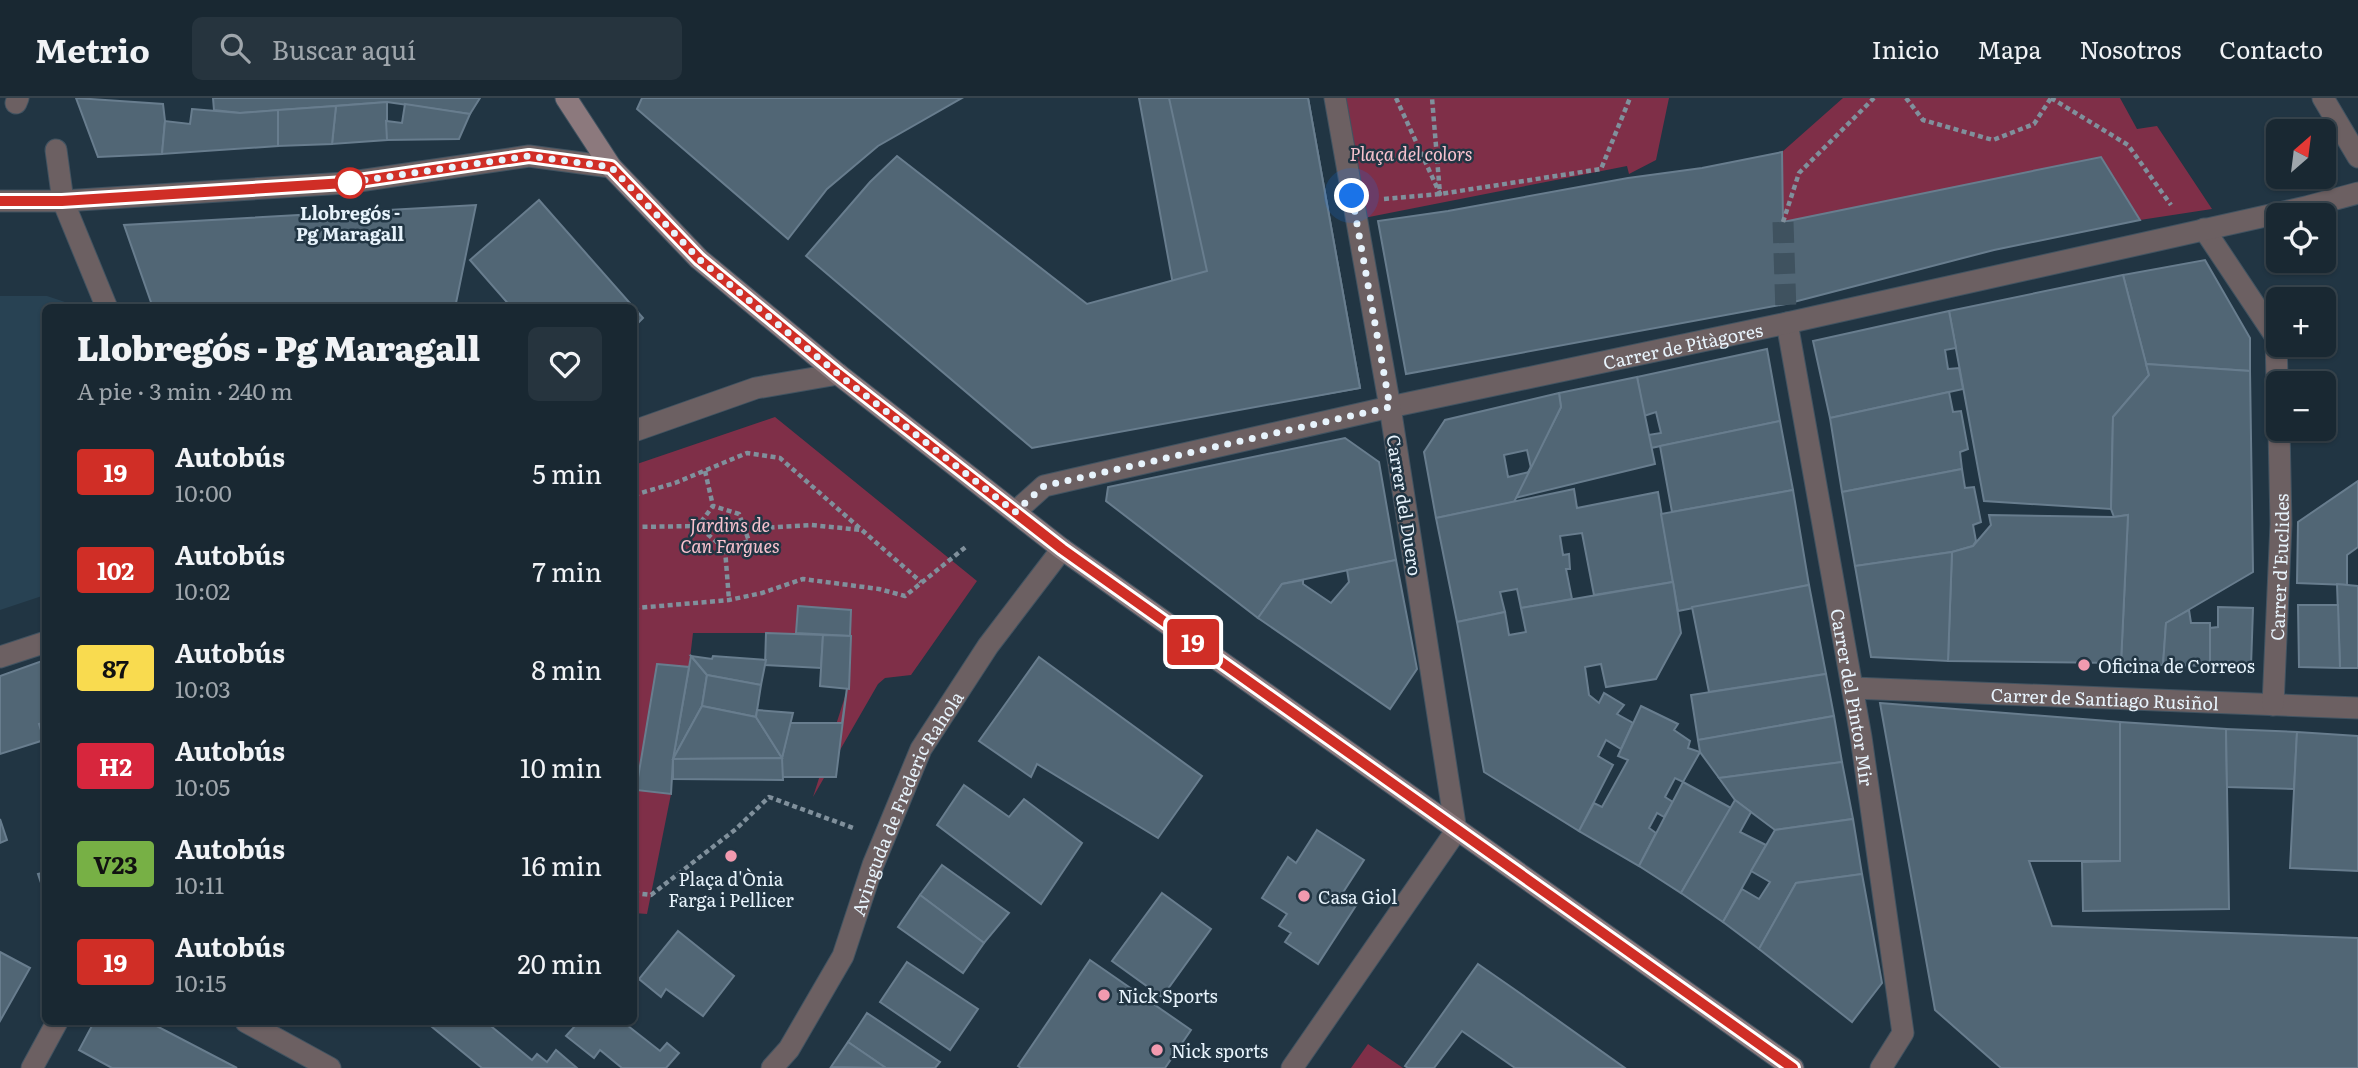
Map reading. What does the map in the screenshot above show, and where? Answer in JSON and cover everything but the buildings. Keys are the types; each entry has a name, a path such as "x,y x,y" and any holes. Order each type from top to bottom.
{"street":[{"path":"566,98 611,167 699,259 838,374 1062,549 1793,1068"},
{"name":"Carrer del Duero","path":"1335,98 1390,407 1456,831"},
{"path":"2323,98 2358,156"},
{"path":"57,150 62,201 105,304"},
{"path":"0,201 62,201 345,183 529,156 611,167"},
{"name":"Carrer de Pitàgores","path":"1015,512 1044,486 1390,407 1787,324 2358,193"},
{"path":"2204,229 2276,337 2277,371"},
{"name":"Carrer del Pintor Mir","path":"1787,324 1853,688 1903,1033 1881,1068"},
{"path":"637,430 756,388 838,374"},
{"name":"Carrer d'Euclides","path":"2273,705 2281,524 2279,441"},
{"name":"Avinguda de Frederic Rahola","path":"772,1068 789,1049 843,956 873,865 921,749 988,646 1062,549"},
{"path":"0,657 42,643"},
{"name":"Carrer de Santiago Rusiñol","path":"1853,688 2358,708"},
{"path":"1292,1068 1456,831"},
{"path":"32,1068 55,1025"},
{"path":"251,1025 330,1068"}],"path":[{"path":"1396,98 1440,194"},
{"path":"1432,98 1440,194"},
{"path":"1376,200 1440,194 1601,169 1630,98"},
{"path":"1783,222 1799,173 1874,98"},
{"path":"1906,98 1923,120 1993,140 2034,124 2051,98 2128,145 2178,214"},
{"path":"637,494 675,483 747,453 780,458 922,582"},
{"path":"698,526 713,506 705,471"},
{"path":"713,506 739,514 749,541 725,549"},
{"path":"637,527 698,526 725,549 729,600"},
{"path":"744,529 811,526 862,530"},
{"path":"637,608 729,600 762,593 803,579 878,589 905,596 967,546"},
{"path":"637,893 651,895 736,830 769,797 857,829"}],"shaded area":[{"path":"0,296 47,296 67,304 42,304 42,596 0,610"}],"green space":[{"name":"Plaça del colors","path":"1345,98 1669,98 1656,160 1629,174 1627,166 1364,218"},
{"path":"1843,98 2120,98 2137,129 2157,126 2212,209 2140,220 2101,157 1783,222 1782,152"},
{"name":"Jardins de Can Fargues","path":"775,417 977,581 911,675 885,678 878,684 813,797 849,684 851,610 798,606 796,633 693,633 689,667 683,667 665,793 671,794 647,914 637,913 637,464"},
{"path":"1368,1044 1403,1068 1351,1068"}],"tunnel":[{"path":"1783,222 1786,312"}],"bus line":[{"name":"19","path":"0,201 62,201 345,183 529,156 611,167 699,259 838,374 1062,549 1793,1068"}],"place":[{"name":"Llobregós - Pg Maragall","path":"350,183"},
{"name":"Oficina de Correos","path":"2084,665"},
{"name":"Plaça d'Ònia Farga i Pellicer","path":"731,856"},
{"name":"Casa Giol","path":"1304,896"},
{"name":"Nick Sports","path":"1104,995"},
{"name":"Nick sports","path":"1157,1050"}],"route":[{"path":"350,183 345,183 529,156 611,167 699,259 838,374 1015,512 1044,486 1390,407 1352,196"}]}
